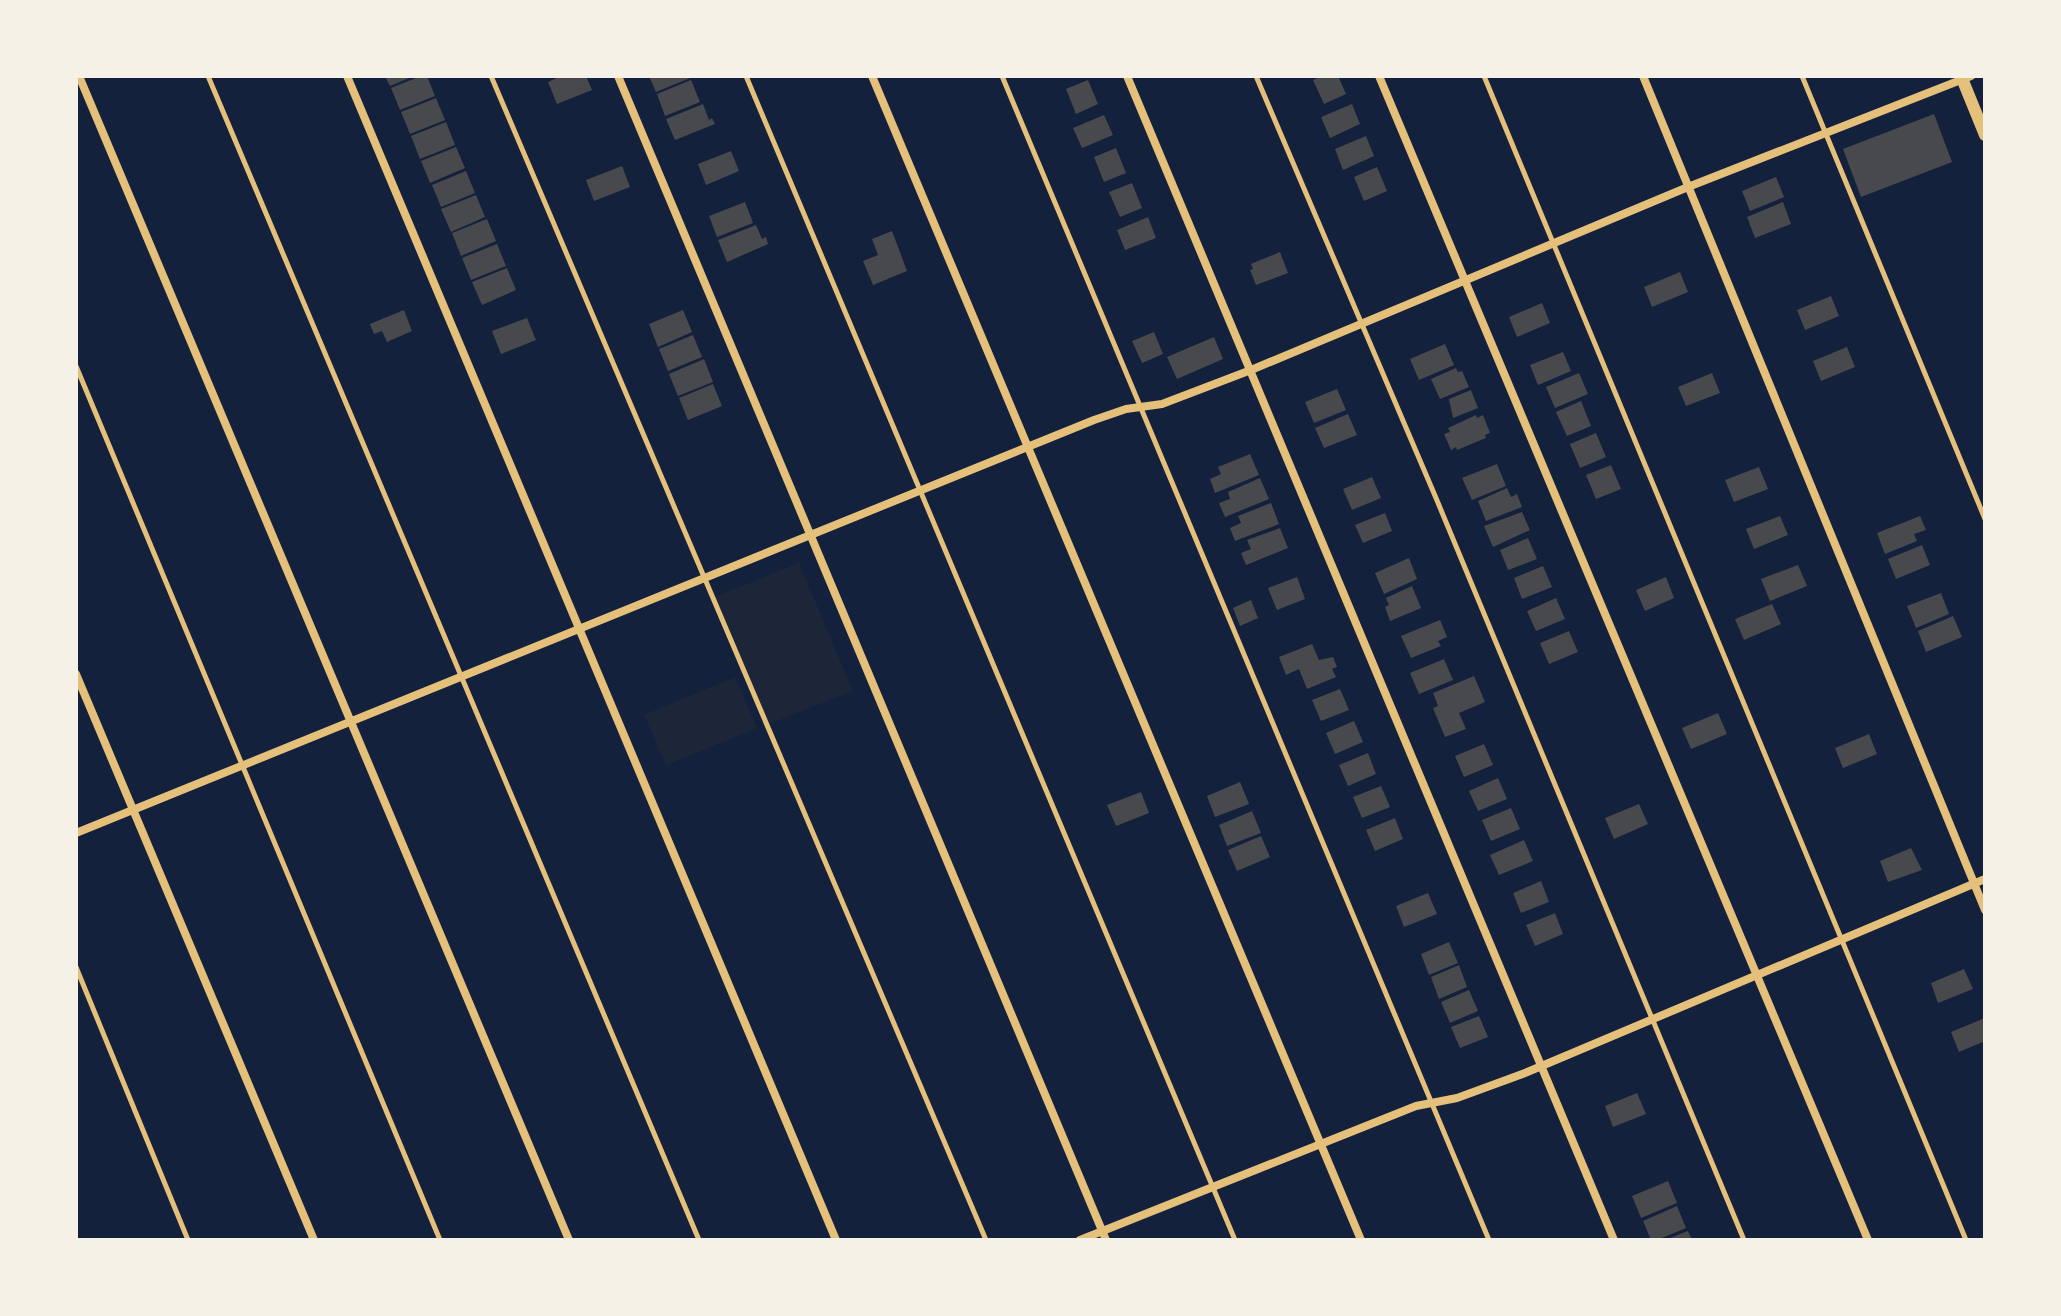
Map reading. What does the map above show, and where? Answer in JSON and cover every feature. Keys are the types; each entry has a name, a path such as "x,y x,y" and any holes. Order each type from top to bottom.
{"street":[{"path":"79,76 569,1240"},
{"path":"347,76 836,1240"},
{"path":"618,76 1104,1236"},
{"path":"872,76 1361,1240"},
{"path":"1127,76 1614,1240"},
{"path":"1379,76 1868,1240"},
{"path":"1643,76 1985,910"},
{"path":"76,833 1094,420 1126,409 1162,404 1251,370 1688,187 1965,77 1985,135"},
{"path":"76,674 314,1240"},
{"path":"1080,1240 1104,1236 1212,1187 1430,1102 1457,1098 1541,1067 1985,879"}],"lane":[{"path":"208,76 699,1240"},
{"path":"491,76 986,1240"},
{"path":"746,76 1235,1240"},
{"path":"1002,76 1489,1240"},
{"path":"1256,76 1744,1240"},
{"path":"1484,76 1966,1240"},
{"path":"1802,76 1985,519"},
{"path":"76,366 440,1240"},
{"path":"76,967 188,1240"}],"shaded area":[{"path":"799,563 853,691 769,724 715,597"},
{"path":"735,677 757,728 666,765 644,715"}],"building":[{"path":"385,76 414,76 390,86"},
{"path":"427,76 435,96 400,110 391,88"},
{"path":"561,76 586,76 592,90 557,104 548,82"},
{"path":"649,76 695,76 656,92"},
{"path":"1322,76 1338,76 1346,94 1324,104 1313,80"},
{"path":"691,80 700,102 665,116 657,94"},
{"path":"1088,80 1098,104 1076,114 1066,89"},
{"path":"436,98 445,120 410,134 401,112"},
{"path":"703,104 709,120 712,118 715,124 675,140 666,119"},
{"path":"1352,104 1360,124 1330,138 1321,117"},
{"path":"1934,114 1952,162 1861,197 1843,149"},
{"path":"1104,115 1113,135 1082,148 1073,128"},
{"path":"446,122 455,145 420,159 411,136"},
{"path":"1366,136 1374,156 1343,170 1335,149"},
{"path":"456,147 465,168 430,183 421,161"},
{"path":"1116,148 1126,173 1104,182 1094,157"},
{"path":"731,151 739,171 706,185 698,164"},
{"path":"622,166 630,187 594,201 586,180"},
{"path":"1377,167 1387,191 1364,201 1354,177"},
{"path":"466,171 475,193 441,207 432,185"},
{"path":"1776,177 1784,197 1750,211 1742,191"},
{"path":"1132,183 1142,208 1120,217 1109,192"},
{"path":"476,195 485,217 451,232 441,209"},
{"path":"745,202 753,223 717,237 709,216"},
{"path":"1783,202 1791,224 1755,238 1747,217"},
{"path":"1148,217 1156,238 1125,250 1117,230"},
{"path":"487,219 496,241 461,256 452,233"},
{"path":"756,225 762,239 766,237 768,244 727,262 718,240"},
{"path":"892,231 907,271 873,285 863,261 878,255 872,239"},
{"path":"497,244 506,266 471,280 462,258"},
{"path":"1280,252 1288,273 1256,285 1251,264"},
{"path":"507,268 516,290 482,305 472,282"},
{"path":"1680,272 1688,292 1652,307 1644,287"},
{"path":"1831,296 1839,316 1805,330 1797,310"},
{"path":"1542,303 1550,323 1517,337 1509,317"},
{"path":"404,310 412,331 387,342 382,331 374,334 370,324"},
{"path":"683,310 692,332 658,347 649,324"},
{"path":"527,318 536,340 501,354 492,331"},
{"path":"1154,332 1163,354 1142,363 1132,341"},
{"path":"693,335 702,357 668,371 659,349"},
{"path":"1214,337 1223,359 1177,379 1167,357"},
{"path":"1445,344 1454,365 1419,380 1410,359"},
{"path":"1847,347 1855,367 1821,381 1813,361"},
{"path":"1563,352 1571,371 1538,385 1530,365"},
{"path":"704,359 713,382 678,396 669,374"},
{"path":"1456,368 1458,372 1462,371 1469,387 1440,399 1431,379"},
{"path":"1579,373 1588,394 1555,408 1546,387"},
{"path":"1712,373 1720,393 1686,406 1678,387"},
{"path":"713,384 722,406 688,420 679,398"},
{"path":"1337,389 1346,410 1314,423 1305,402"},
{"path":"1471,390 1478,408 1453,418 1449,399"},
{"path":"1581,401 1591,426 1567,436 1556,412"},
{"path":"1348,414 1357,435 1324,448 1315,428"},
{"path":"1476,415 1477,418 1483,415 1490,433 1485,435 1486,438 1451,450 1444,434 1450,432 1448,428"},
{"path":"1596,433 1606,457 1580,468 1570,444"},
{"path":"1250,454 1259,475 1215,493 1210,479 1221,474 1218,467"},
{"path":"1497,464 1506,486 1472,500 1462,478"},
{"path":"1611,465 1621,489 1596,499 1586,475"},
{"path":"1759,467 1768,489 1734,502 1725,480"},
{"path":"1372,477 1381,498 1352,510 1343,489"},
{"path":"1260,478 1269,499 1225,517 1219,503 1230,499 1228,492"},
{"path":"1507,488 1511,497 1517,494 1522,507 1486,521 1478,501"},
{"path":"1271,503 1279,524 1235,541 1230,528 1241,523 1238,516"},
{"path":"1522,512 1530,530 1493,547 1484,526"},
{"path":"1385,513 1392,531 1363,543 1355,525"},
{"path":"1780,516 1788,535 1754,549 1746,529"},
{"path":"1920,516 1926,530 1914,534 1917,541 1885,554 1877,533"},
{"path":"1280,528 1288,548 1246,565 1241,553 1251,549 1247,540"},
{"path":"1528,538 1537,559 1508,570 1500,550"},
{"path":"1922,545 1930,565 1896,579 1888,559"},
{"path":"1409,558 1417,579 1384,594 1375,573"},
{"path":"1798,565 1807,586 1770,601 1761,579"},
{"path":"1543,566 1552,587 1522,599 1514,578"},
{"path":"1297,577 1305,599 1277,610 1268,588"},
{"path":"1666,577 1674,598 1645,611 1636,590"},
{"path":"1412,586 1421,608 1390,621 1385,607 1389,605 1386,598"},
{"path":"1941,593 1949,614 1916,628 1907,606"},
{"path":"1556,598 1565,619 1536,631 1527,611"},
{"path":"1251,600 1258,618 1240,626 1233,608"},
{"path":"1772,604 1781,624 1744,640 1735,619"},
{"path":"1953,616 1962,637 1926,652 1918,631"},
{"path":"1440,620 1447,637 1438,641 1441,646 1411,658 1401,636"},
{"path":"1569,631 1578,652 1549,664 1540,643"},
{"path":"1312,644 1319,660 1333,657 1337,667 1332,669 1336,677 1307,689 1299,669 1286,675 1279,657"},
{"path":"1444,659 1453,680 1419,694 1410,673"},
{"path":"1474,676 1485,702 1459,713 1466,729 1445,737 1433,708 1438,706 1433,693"},
{"path":"1340,689 1349,710 1321,721 1312,700"},
{"path":"1718,713 1727,734 1691,749 1682,728"},
{"path":"1354,721 1363,742 1335,754 1326,733"},
{"path":"1869,734 1877,754 1843,768 1835,748"},
{"path":"1484,744 1493,765 1464,777 1455,756"},
{"path":"1368,753 1376,774 1348,786 1339,765"},
{"path":"1498,778 1507,799 1478,811 1469,791"},
{"path":"1240,782 1249,804 1215,817 1207,796"},
{"path":"1381,786 1390,807 1362,818 1353,797"},
{"path":"1141,792 1149,813 1116,826 1107,805"},
{"path":"1639,804 1648,824 1614,839 1605,818"},
{"path":"1511,808 1520,829 1491,841 1482,820"},
{"path":"1252,811 1261,833 1227,846 1219,825"},
{"path":"1395,818 1403,839 1375,851 1366,830"},
{"path":"1261,836 1270,857 1237,871 1228,850"},
{"path":"1524,840 1533,861 1499,875 1490,855"},
{"path":"1911,848 1922,870 1888,882 1880,861"},
{"path":"1541,881 1549,902 1521,913 1513,893"},
{"path":"1428,893 1437,914 1404,927 1396,906"},
{"path":"1555,913 1563,934 1535,946 1526,925"},
{"path":"1449,942 1458,963 1429,975 1421,954"},
{"path":"1459,965 1467,987 1439,999 1431,977"},
{"path":"1964,969 1973,989 1938,1003 1931,983"},
{"path":"1469,990 1478,1011 1450,1023 1441,1002"},
{"path":"1479,1016 1488,1037 1460,1048 1451,1027"},
{"path":"1985,1018 1985,1041 1959,1052 1951,1032"},
{"path":"1637,1093 1646,1114 1613,1127 1605,1106"},
{"path":"1668,1181 1677,1203 1641,1218 1632,1196"},
{"path":"1677,1206 1686,1228 1651,1240 1643,1221"},
{"path":"1688,1231 1692,1240 1665,1240"}]}
